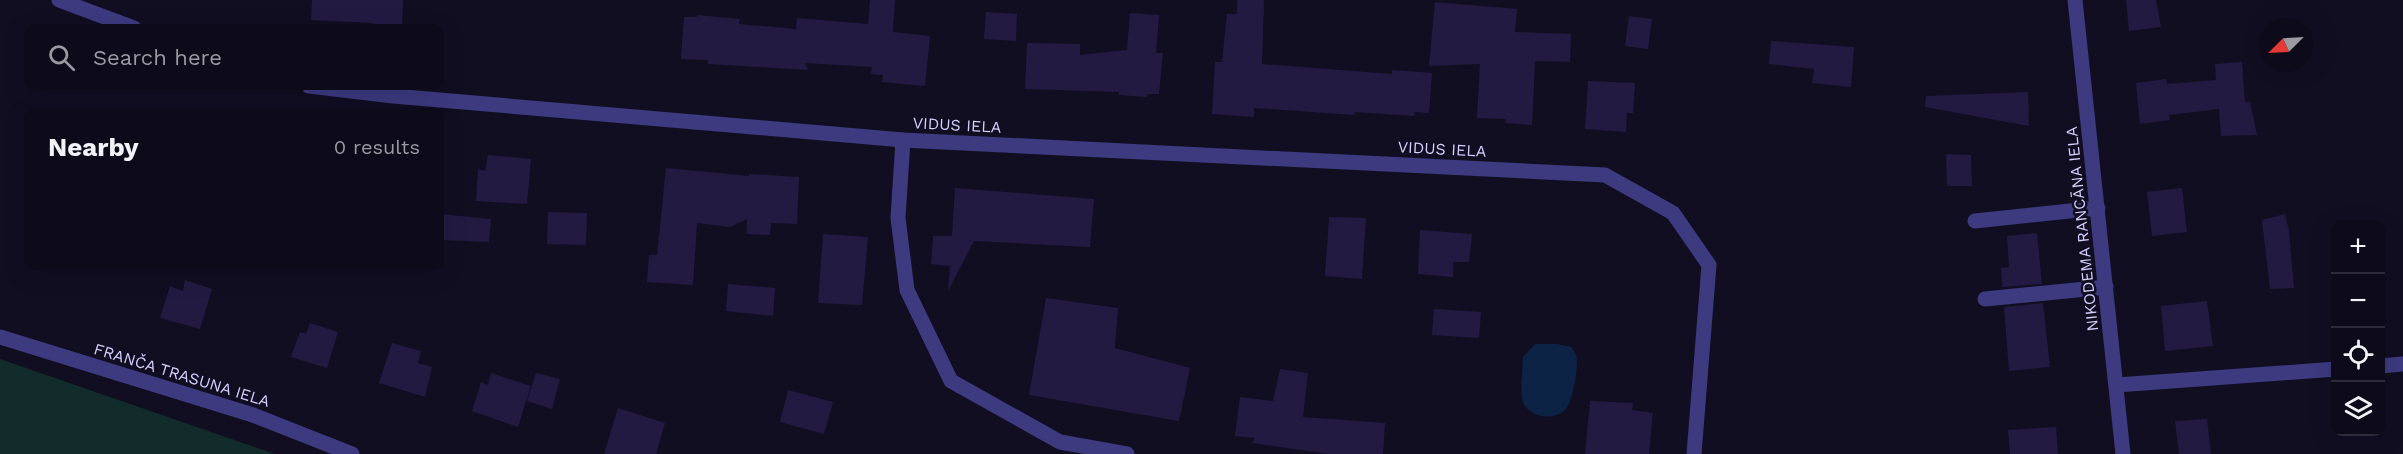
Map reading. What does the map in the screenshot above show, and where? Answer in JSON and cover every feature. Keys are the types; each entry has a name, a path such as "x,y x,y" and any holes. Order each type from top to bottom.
{"street":[{"path":"59,0 123,24"},
{"name":"NIKODEMA RANCĀNA IELA","path":"2075,0 2124,454"},
{"name":"VIDUS IELA","path":"343,90 903,141 1605,175 1673,213 1709,265 1694,454"},
{"path":"903,141 898,219 907,290 951,381 1060,442 1127,454"},
{"path":"1975,221 2098,208"},
{"path":"1985,299 2106,287"},
{"name":"FRANČA TRASUNA IELA","path":"0,337 253,415 352,454"},
{"path":"2385,366 2403,364"},
{"path":"2117,385 2331,369"}],"green space":[{"path":"0,359 275,454 0,454"}],"water":[{"path":"1535,344 1557,344 1571,347 1576,355 1576,375 1571,400 1560,414 1540,416 1524,405 1521,383 1523,357"}],"building":[{"path":"312,0 403,0 402,24 311,20"},
{"path":"870,0 895,0 893,32 930,36 925,86 882,82 883,75 871,74 872,67 805,63 808,70 708,64 708,60 681,59 684,17 697,17 697,15 740,19 739,24 796,29 797,18 868,24"},
{"path":"1237,0 1264,0 1262,64 1392,74 1392,70 1432,73 1429,113 1415,112 1414,116 1355,112 1354,115 1254,108 1254,117 1212,114 1215,62 1222,62 1227,14 1237,14"},
{"path":"2126,0 2156,0 2161,27 2129,31"},
{"path":"1435,2 1517,9 1515,32 1571,34 1570,62 1535,61 1532,125 1505,123 1506,119 1477,118 1480,64 1429,66"},
{"path":"986,12 1017,14 1016,41 984,39"},
{"path":"1130,13 1159,15 1156,53 1163,53 1159,94 1147,94 1147,97 1119,95 1119,92 1025,89 1027,43 1080,44 1080,55 1127,50"},
{"path":"1629,16 1652,19 1648,49 1625,46"},
{"path":"1771,41 1854,47 1851,87 1812,83 1814,69 1769,64"},
{"path":"2242,62 2245,102 2250,102 2257,135 2221,136 2219,109 2169,115 2170,120 2140,124 2136,83 2166,79 2167,84 2216,80 2215,64"},
{"path":"1588,81 1635,83 1633,113 1627,113 1626,132 1585,129"},
{"path":"2028,92 2029,126 1925,107 1926,96"},
{"path":"1946,154 1971,155 1972,186 1947,186"},
{"path":"488,155 531,159 527,204 476,201 478,169 485,171"},
{"path":"666,168 749,176 749,174 799,177 797,224 771,223 770,235 747,234 747,219 730,227 697,223 693,285 647,282 649,255 657,255"},
{"path":"955,188 1094,199 1090,247 974,241 948,291 950,266 931,264 933,236 952,236"},
{"path":"2182,188 2187,232 2152,236 2147,192"},
{"path":"548,212 587,213 586,245 547,244"},
{"path":"444,214 491,219 489,242 444,240"},
{"path":"2285,214 2289,231 2294,288 2270,289 2262,220"},
{"path":"1329,217 1366,218 1362,279 1325,276"},
{"path":"1420,230 1472,234 1469,262 1453,262 1453,277 1418,274"},
{"path":"2037,233 2042,284 2002,287 2001,268 2009,267 2007,236"},
{"path":"823,234 868,237 862,305 818,303"},
{"path":"185,280 212,289 200,329 160,318 170,286 183,291"},
{"path":"728,284 775,288 773,316 726,311"},
{"path":"1046,298 1118,308 1115,348 1190,368 1179,421 1029,395"},
{"path":"2207,301 2213,346 2165,351 2161,306"},
{"path":"2043,303 2050,367 2009,371 2004,307"},
{"path":"1434,309 1481,312 1479,338 1432,335"},
{"path":"310,323 338,332 327,368 291,357 300,332 306,334"},
{"path":"392,343 421,351 418,363 432,367 425,397 379,383"},
{"path":"1280,369 1308,373 1303,417 1385,423 1383,454 1329,454 1253,443 1254,438 1235,436 1240,397 1273,401"},
{"path":"491,373 531,386 518,427 472,411 481,382 488,385"},
{"path":"536,373 560,379 552,409 527,401"},
{"path":"788,390 833,402 824,434 780,422"},
{"path":"1590,401 1633,403 1632,410 1653,413 1649,454 1585,454"},
{"path":"618,408 665,423 656,454 604,454"},
{"path":"2207,419 2211,454 2179,454 2175,421"},
{"path":"2056,427 2058,454 2010,454 2008,430"}]}
